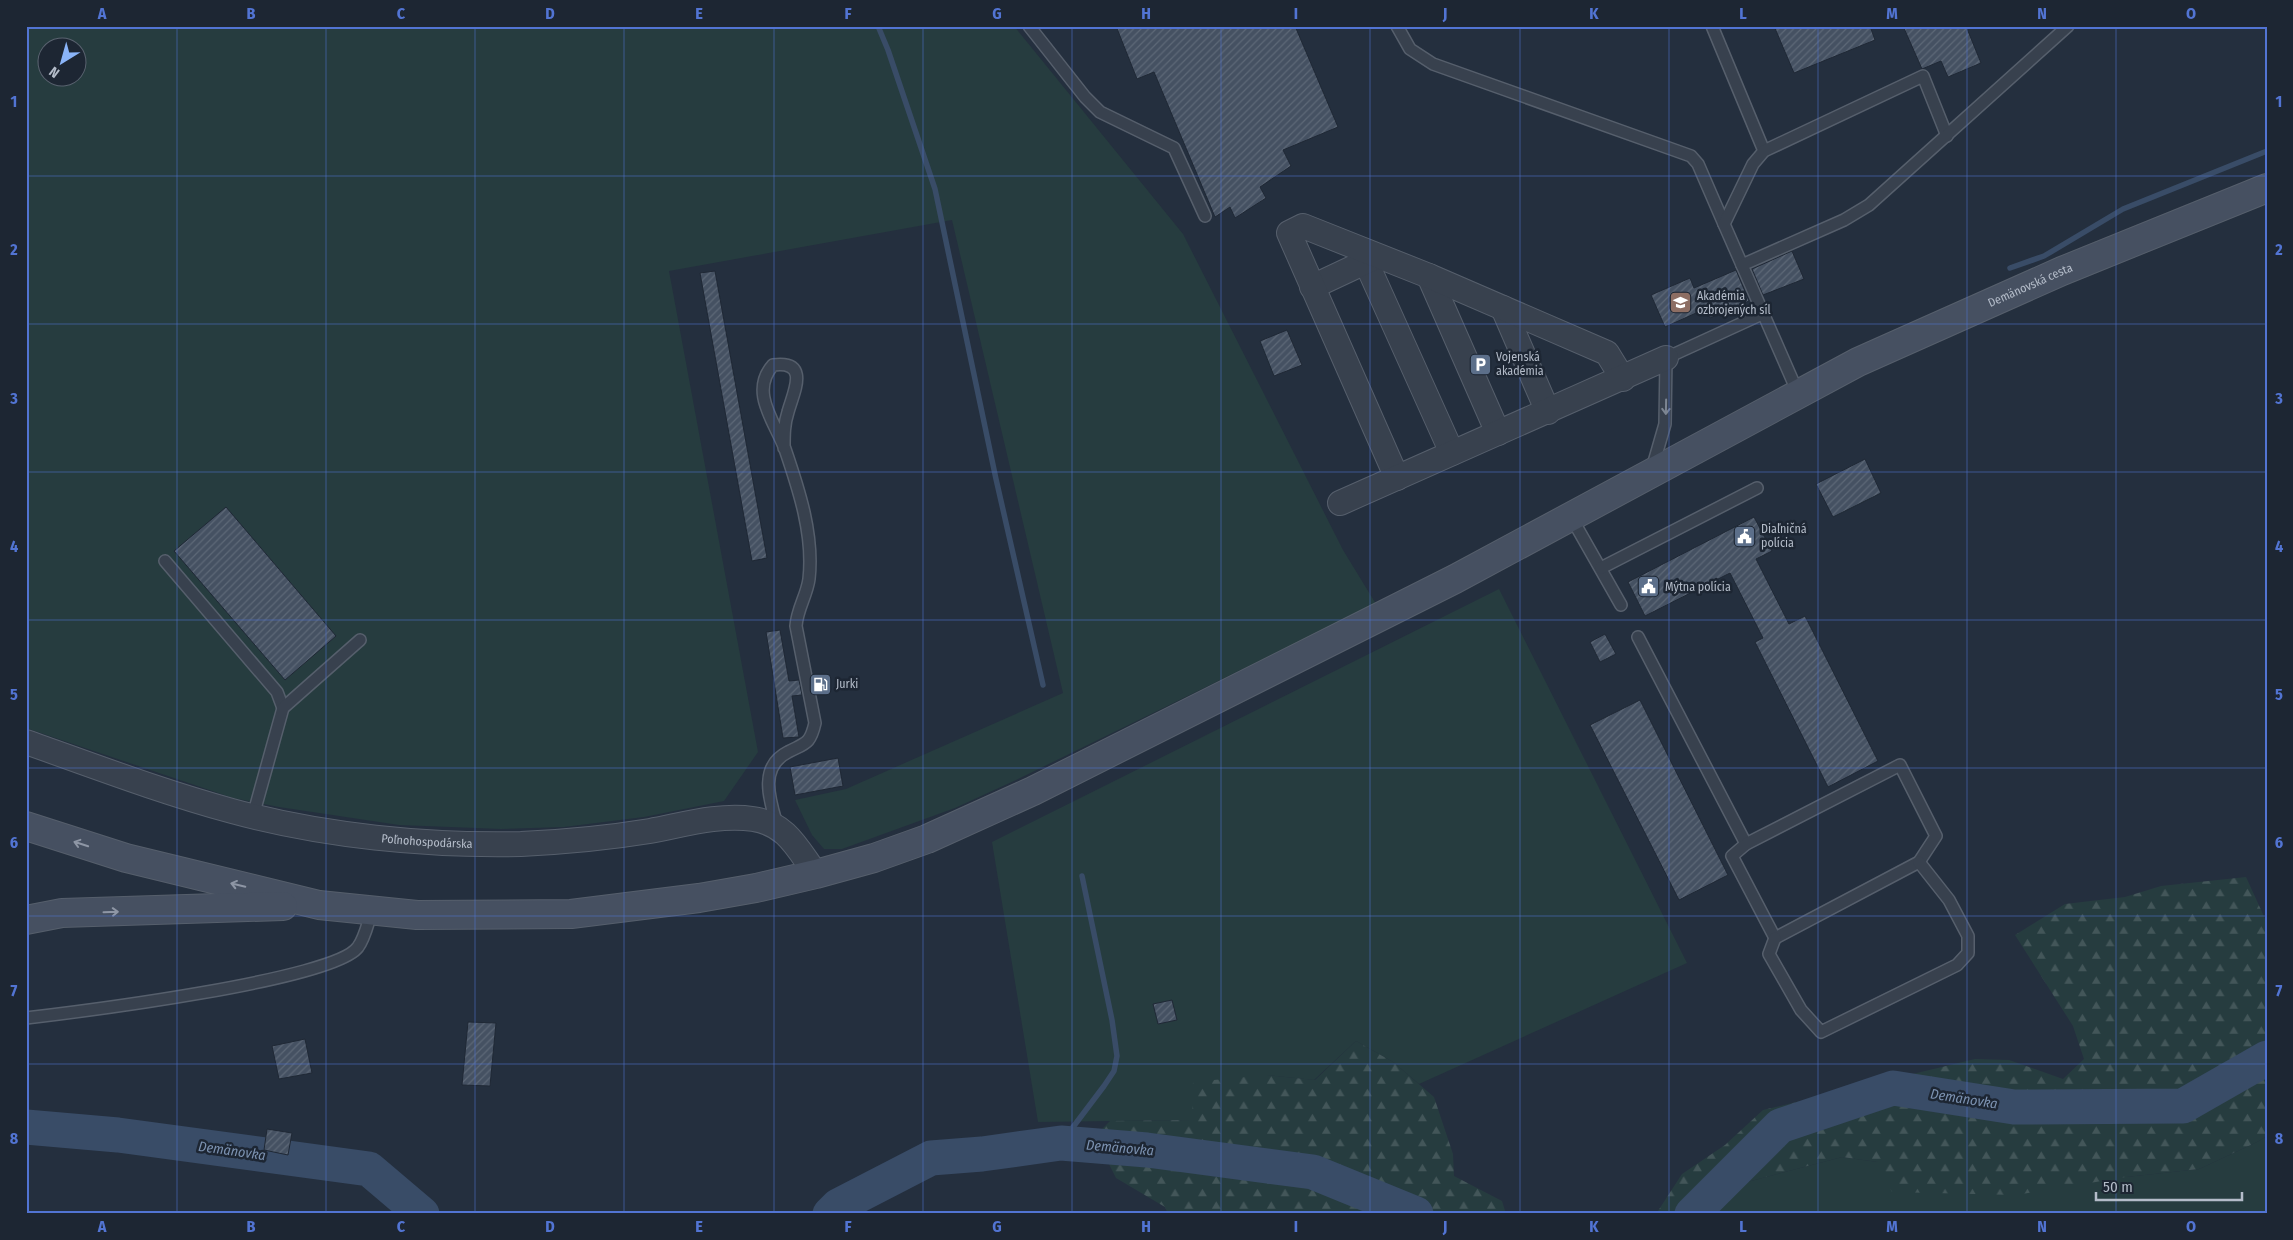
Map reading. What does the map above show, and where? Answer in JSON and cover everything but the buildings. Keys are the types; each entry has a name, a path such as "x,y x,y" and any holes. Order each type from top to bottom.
{"main road":[{"name":"Demänovská cesta","path":"320,905 372,912 465,916 571,914 699,898 756,888 874,858 918,842 1017,799 1455,579 1858,362 2008,294 2267,188"},
{"path":"26,826 126,858 320,905"},
{"path":"26,920 62,913 320,905"}],"street":[{"path":"1396,478 1288,233 1303,226 1371,259 1429,276 1607,353 1623,379"},
{"path":"1312,287 1371,259"},
{"path":"1371,259 1452,453"},
{"path":"1429,276 1498,433"},
{"path":"1503,308 1548,412"},
{"path":"1340,503 1623,379 1666,358"},
{"name":"Poľnohospodárska","path":"26,742 152,786 253,816 373,837 479,844 522,844 612,837 720,819 754,819 777,825"},
{"path":"777,825 816,874"}],"lane":[{"path":"1029,26 1085,97 1100,112 1174,148 1205,216"},
{"path":"1397,26 1410,49 1433,64 1691,156 1698,164 1798,393"},
{"path":"1712,26 1764,151"},
{"path":"1742,265 1858,213 1947,136 2068,26"},
{"path":"1724,224 1753,164 1764,151 1923,76 1947,136"},
{"path":"1650,473 1665,424 1666,358 1762,314"},
{"path":"777,825 769,797 768,782 770,769 778,758 808,743 813,734 815,723 796,626 797,613 809,581 811,553 809,536 784,448 773,426 763,396 763,382 767,372 773,365 783,364 791,367 797,375 798,383 784,428 784,448"},
{"path":"1601,568 1756,488"},
{"path":"1572,517 1621,605"},
{"path":"165,561 277,692 283,708"},
{"path":"1638,637 1746,844"},
{"path":"253,816 283,708 360,640"},
{"path":"1775,938 1732,856 1746,844 1900,765 1936,836 1918,862 1775,938 1769,954 1801,1010 1821,1032 1957,965 1968,953 1968,936 1949,900 1918,862"},
{"path":"26,1018 237,986 322,967 358,948 372,912"}],"green space":[{"path":"26,26 1014,26 1183,234 1343,550 1376,604 955,808 842,849 824,849 812,835 795,800 846,789 1063,693 952,220 669,271 758,752 724,801 644,817 564,827 501,829 399,825 233,798 26,728"},
{"path":"1499,589 1687,963 1419,1084 1393,1062 1356,1041 1314,1080 1266,1075 1192,1120 1038,1122 992,842"},
{"path":"2246,877 2267,923 2267,1136 2255,1143 2199,1169 2126,1177 2016,1195 1892,1192 1878,1162 1842,1157 1732,1186 1710,1214 1656,1214 1682,1174 1725,1145 1763,1110 1975,1059 2009,1060 2063,1079 2084,1059 2073,1026 2015,935 2065,904 2125,897 2161,886"},
{"path":"1356,1041 1393,1062 1434,1097 1453,1154 1454,1176 1502,1201 1506,1214 1168,1214 1165,1207 1116,1178 1095,1136 1110,1121 1192,1120 1193,1082 1266,1075 1315,1080"},
{"path":"2267,1136 2267,1214 2152,1214 2146,1211 2146,1214 1710,1214 1732,1186 1842,1157 1878,1162 2126,1177 2199,1169"}],"waterway":[{"path":"878,26 888,50 935,189 996,479 1043,685"},
{"path":"2010,268 2044,256 2123,209 2267,151"},
{"path":"1061,1143 1114,1071 1117,1056 1112,1020 1082,876"},
{"name":"Demänovka","path":"1692,1214 1780,1126 1893,1088 2014,1107 2183,1106 2267,1058"},
{"name":"Demänovka","path":"26,1127 118,1135 369,1169 422,1214"},
{"name":"Demänovka","path":"830,1214 838,1206 931,1158 982,1154 1061,1143 1147,1150 1313,1172 1416,1214"}],"place":[{"name":"Akadémia ozbrojených síl","path":"1681,303"},
{"name":"Vojenská akadémia","path":"1480,364"},
{"name":"Diaľničná polícia","path":"1745,536"},
{"name":"Mýtna polícia","path":"1649,587"},
{"name":"Jurki","path":"820,684"}]}
